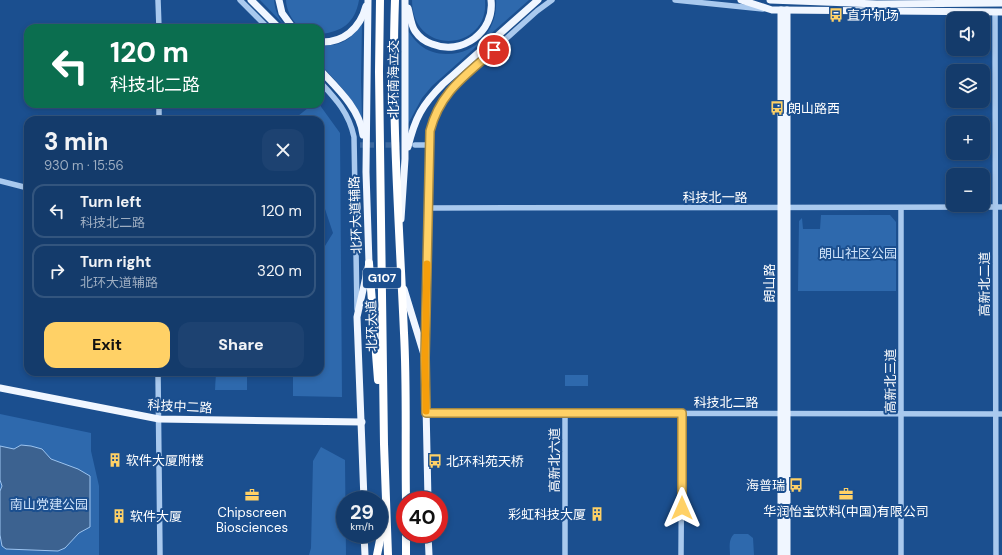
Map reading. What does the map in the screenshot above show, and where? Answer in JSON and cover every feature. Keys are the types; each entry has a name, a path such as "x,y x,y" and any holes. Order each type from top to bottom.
{"highway":[{"name":"北环大道","path":"380,0 379,72 384,444 387,491"},
{"name":"G107","path":"395,0 394,125 404,335 406,491"},
{"path":"369,263 384,444"},
{"path":"377,555 379,543"},
{"name":"北环大道","path":"388,543 388,555"},
{"path":"406,543 406,555"}],"main road":[{"path":"251,0 275,24"},
{"path":"279,0 282,13 290,24"},
{"path":"324,42 334,41 348,35 362,17 368,0"},
{"name":"北环大道辅路","path":"364,491 357,317 369,263 366,172 368,0"},
{"path":"406,0 415,32 420,38 428,43 445,48 464,45 480,34 487,25 490,17 491,0"},
{"name":"北环南海立交","path":"405,159 406,0"},
{"path":"400,233 405,159 414,124 424,104 443,84 538,0"},
{"path":"741,0 772,10 998,12"},
{"path":"770,0 878,4 1002,3"},
{"path":"854,11 878,4"},
{"name":"朗山路","path":"781,555 784,413 784,10"},
{"path":"324,75 349,103 360,122 366,172"},
{"path":"401,279 425,358 428,491"},
{"name":"科技中二路","path":"0,388 159,419 362,422"},
{"name":"朗山路","path":"784,413 787,555"},
{"path":"364,543 365,555"},
{"path":"428,543 429,555"}],"street":[{"path":"158,0 158,24"},
{"path":"240,0 264,24"},
{"path":"425,358 429,145 433,119 450,89 537,10 552,0"},
{"path":"675,0 772,10"},
{"name":"高新北二道","path":"996,555 995,207 998,12"},
{"path":"324,86 344,109 357,145 357,317"},
{"path":"416,145 429,145"},
{"path":"0,181 24,187"},
{"name":"科技北一路","path":"428,208 1002,207"},
{"name":"高新北三道","path":"901,555 902,208"},
{"path":"158,376 160,555"},
{"name":"科技北二路","path":"426,413 1002,414"},
{"name":"高新北六道","path":"565,413 565,555"},
{"path":"681,555 682,413"}],"green space":[{"path":"260,0 274,0 275,8 283,24"},
{"path":"286,0 359,0 354,15 346,25 335,31 324,34 324,24 296,24 287,8"},
{"path":"412,0 485,0 483,17 476,30 464,38 450,41 436,39 424,32 415,19"},
{"path":"496,0 529,0 432,86 422,98 408,124 408,31 420,45 432,52 446,54 467,50 476,45 489,30 496,11"},
{"path":"362,24 362,118 349,96 324,68 324,45 334,45 344,41"},
{"path":"308,108 322,108 340,133 342,397 293,396 293,376 324,376 324,248 333,233 324,206 324,116 298,116"},
{"name":"朗山社区公园","path":"821,215 890,215 896,222 896,291 798,291 799,221 802,218 803,229 820,229"},
{"path":"565,375 588,375 588,386 565,386"},
{"path":"216,376 247,376 247,390 215,390"},
{"name":"南山党建公园","path":"0,414 91,433 91,451 99,486 99,555 0,555"},
{"path":"321,447 345,460 345,491 336,491 336,543 346,543 346,555 309,555 311,548 313,461"},
{"path":"734,534 748,534 753,538 754,555 730,555 730,541"}],"shaded area":[{"name":"南山党建公园","path":"21,445 42,449 51,459 78,469 90,476 90,527 79,533 65,548 58,551 6,549 2,546 0,535 0,491 2,486 0,480 0,446 14,449"}],"tunnel":[{"path":"360,145 408,145"}],"slow traffic":[{"path":"426,411 425,358 427,264"}],"place":[{"name":"直升机场","path":"836,15"},
{"name":"朗山路西","path":"777,108"},
{"name":"软件大厦附楼","path":"115,460"},
{"name":"北环科苑天桥","path":"435,461"},
{"name":"海普瑞","path":"796,485"},
{"name":"华润怡宝饮料(中国)有限公司","path":"846,494"},
{"name":"Chipscreen Biosciences","path":"252,495"},
{"name":"彩虹科技大厦","path":"597,514"},
{"name":"软件大厦","path":"119,516"}],"route":[{"path":"494,50 450,89 438,108 430,131 425,358 426,413 682,413 682,508"}]}
